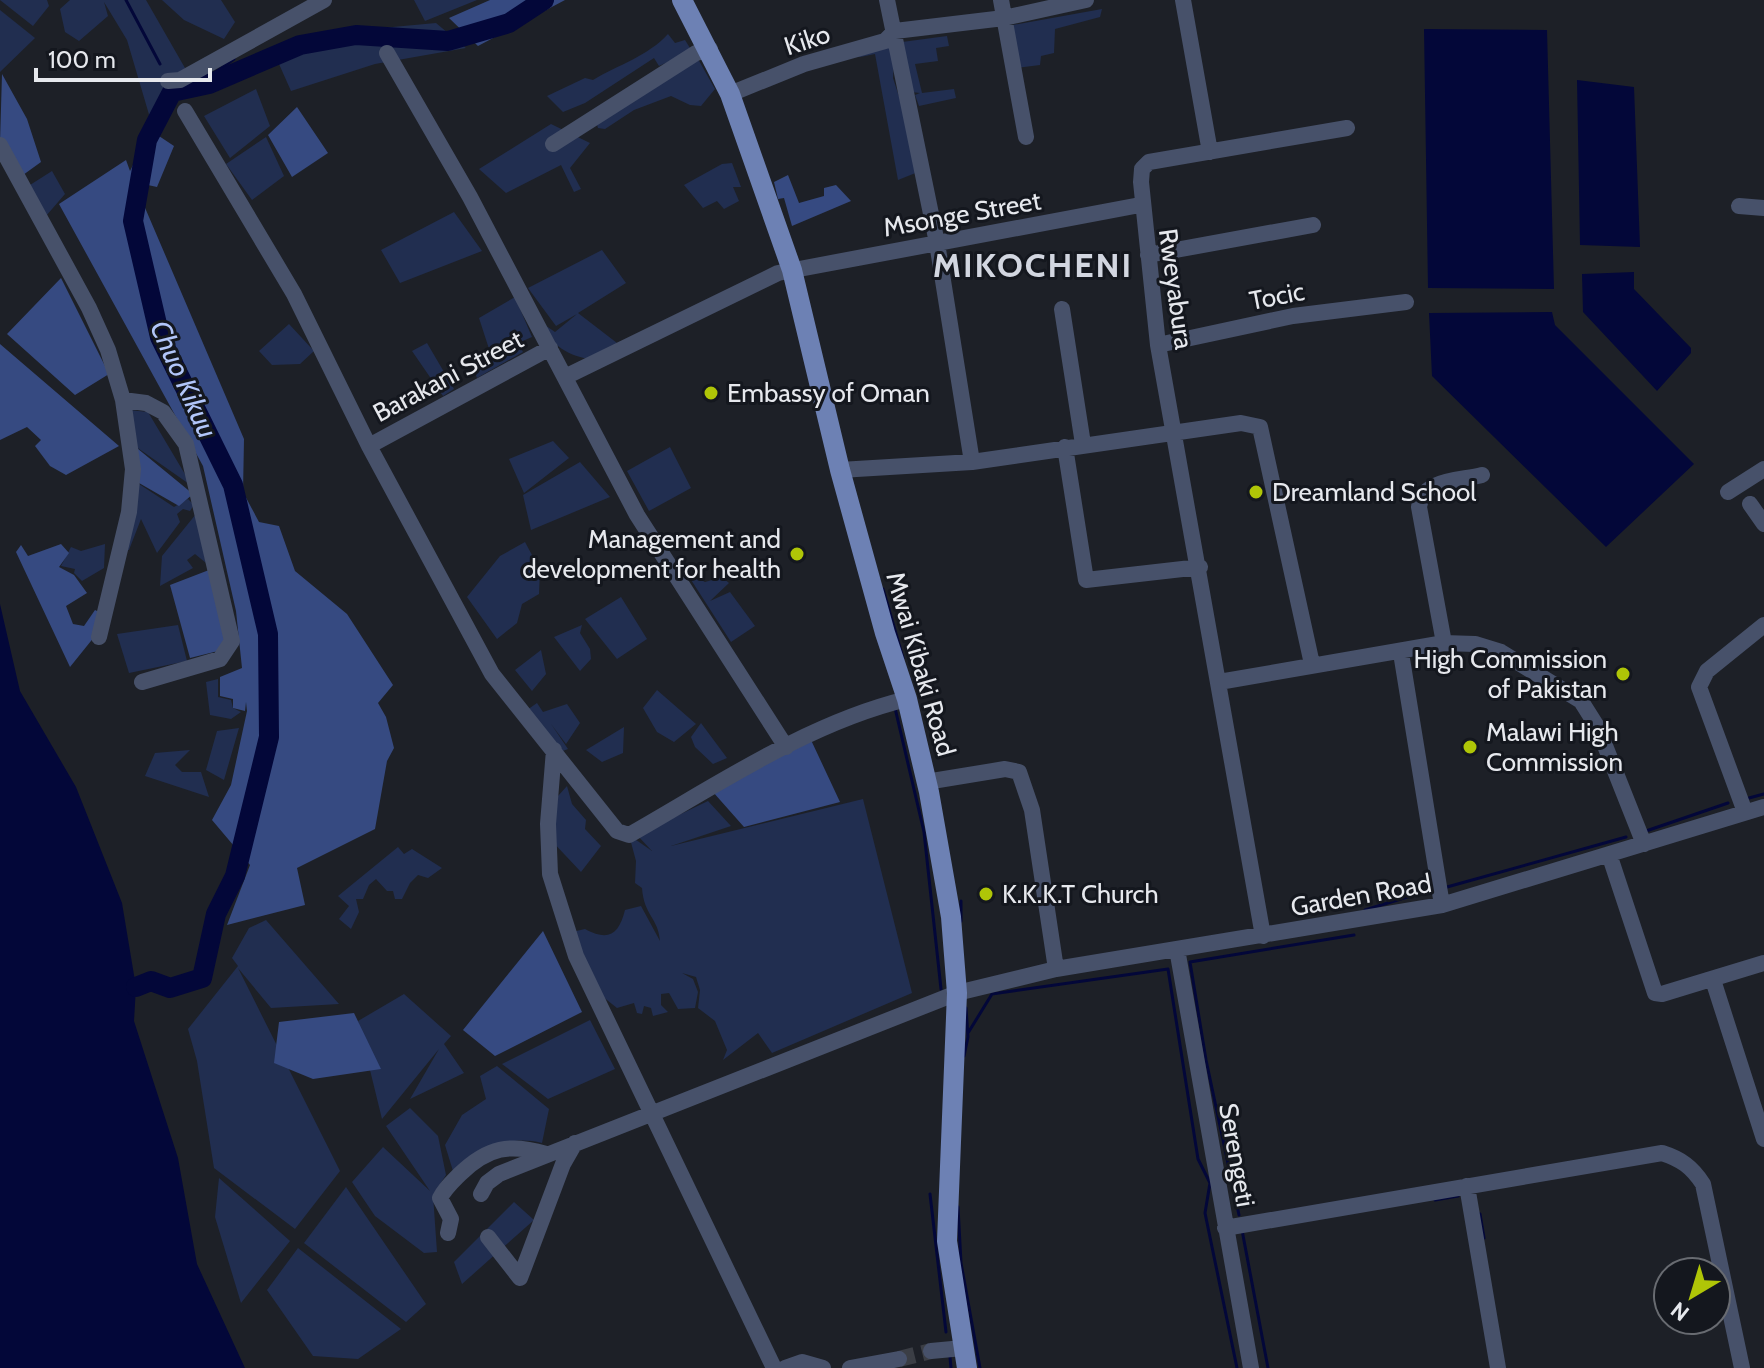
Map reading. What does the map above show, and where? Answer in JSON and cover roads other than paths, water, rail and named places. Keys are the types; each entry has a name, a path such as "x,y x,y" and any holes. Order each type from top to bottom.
{"main road":[{"name":"Mwai Kibaki Road","path":"682,0 710,49 730,94 792,270 840,470 885,633 907,699 926,782 951,917 957,993 947,1241 965,1358"}],"street":[{"path":"168,81 180,80 324,0"},
{"path":"887,0 937,243 972,462"},
{"path":"1001,0 1026,137"},
{"name":"Kiko","path":"730,94 804,64 885,41 895,31 1004,18 1086,0"},
{"path":"1183,0 1210,152"},
{"path":"553,144 696,53 710,49"},
{"path":"387,53 470,197 567,376 637,515 786,747"},
{"path":"185,111 294,294 369,446 492,674 612,826 629,835 786,747 885,704 907,699"},
{"name":"Rweyabura","path":"1263,936 1177,434 1158,345 1140,205 1142,169 1149,162 1347,128"},
{"path":"0,145 89,308 108,350 123,400 133,469 129,512 99,637"},
{"name":"Msonge Street","path":"567,376 792,270 1140,205"},
{"path":"1739,206 1764,208"},
{"path":"1148,255 1313,225"},
{"name":"Tocic","path":"1158,345 1293,316 1406,302"},
{"path":"1062,309 1086,580 1200,567"},
{"name":"Barakani Street","path":"369,446 550,348"},
{"path":"123,400 146,403 163,412 186,444 232,641 220,659 142,682"},
{"path":"840,470 972,462 1241,423 1260,427 1312,664"},
{"path":"1728,492 1764,469"},
{"path":"1444,643 1424,538 1420,496 1430,486 1482,475"},
{"path":"1750,504 1764,524"},
{"path":"1745,812 1699,687 1707,671 1764,625"},
{"path":"1219,682 1312,664 1401,653 1444,643 1475,644 1501,652 1581,701 1598,728 1644,844"},
{"path":"1401,653 1442,905"},
{"path":"554,750 548,824 550,874 576,956 774,1368"},
{"path":"926,782 1005,769 1019,772 1032,810 1056,969"},
{"name":"Garden Road","path":"481,1194 487,1183 499,1174 546,1154 957,993 1056,969 1442,905 1764,807"},
{"path":"1609,854 1652,990 1662,994 1764,963"},
{"name":"Serengeti","path":"1177,949 1251,1368"},
{"path":"1713,980 1764,1139"},
{"path":"488,1237 520,1278 563,1164 575,1143"},
{"path":"448,1233 451,1219 440,1198 481,1154 504,1146 524,1147 546,1154"},
{"path":"1225,1228 1662,1153 1679,1159 1693,1169 1703,1184 1742,1368"},
{"path":"1467,1186 1498,1368"},
{"path":"931,1351 965,1358"},
{"path":"850,1368 899,1359"},
{"path":"785,1368 802,1362 823,1368"}],"waterway":[{"path":"126,0 160,64"},
{"name":"Chuo Kikuu","path":"136,987 151,981 170,988 202,978 216,914 235,876 269,737 268,634 233,485 160,337 133,221 147,140 172,92 209,84 300,45 356,35 448,41 509,23 544,0"},
{"path":"191,90 234,59"},
{"path":"883,589 903,658"},
{"path":"895,708 924,832 941,989"},
{"path":"1749,798 1764,794"},
{"path":"1646,831 1728,803"},
{"path":"1447,887 1626,837"},
{"path":"1365,910 1430,890"},
{"path":"961,901 961,921"},
{"path":"1239,1215 1206,1060 1190,962 1354,935"},
{"path":"968,1033 992,994 1168,969 1198,1159 1210,1183 1205,1213 1237,1368"},
{"path":"964,1056 968,1037 966,1008"},
{"path":"930,1194 946,1332"},
{"path":"1435,1200 1458,1196"},
{"path":"958,1207 961,1263 980,1368"},
{"path":"1480,1214 1484,1238"},
{"path":"1242,1230 1268,1368"},
{"path":"950,1357 951,1368"}],"tunnel":[{"path":"899,1359 931,1351"}],"place":[{"name":"Embassy of Oman","path":"711,393"},
{"name":"Dreamland School","path":"1256,492"},
{"name":"Management and development for health","path":"797,554"},
{"name":"High Commission of Pakistan","path":"1623,674"},
{"name":"Malawi High Commission","path":"1470,747"},
{"name":"K.K.K.T Church","path":"986,894"}],"district":[{"name":"MIKOCHENI","path":"1033,265"}]}
